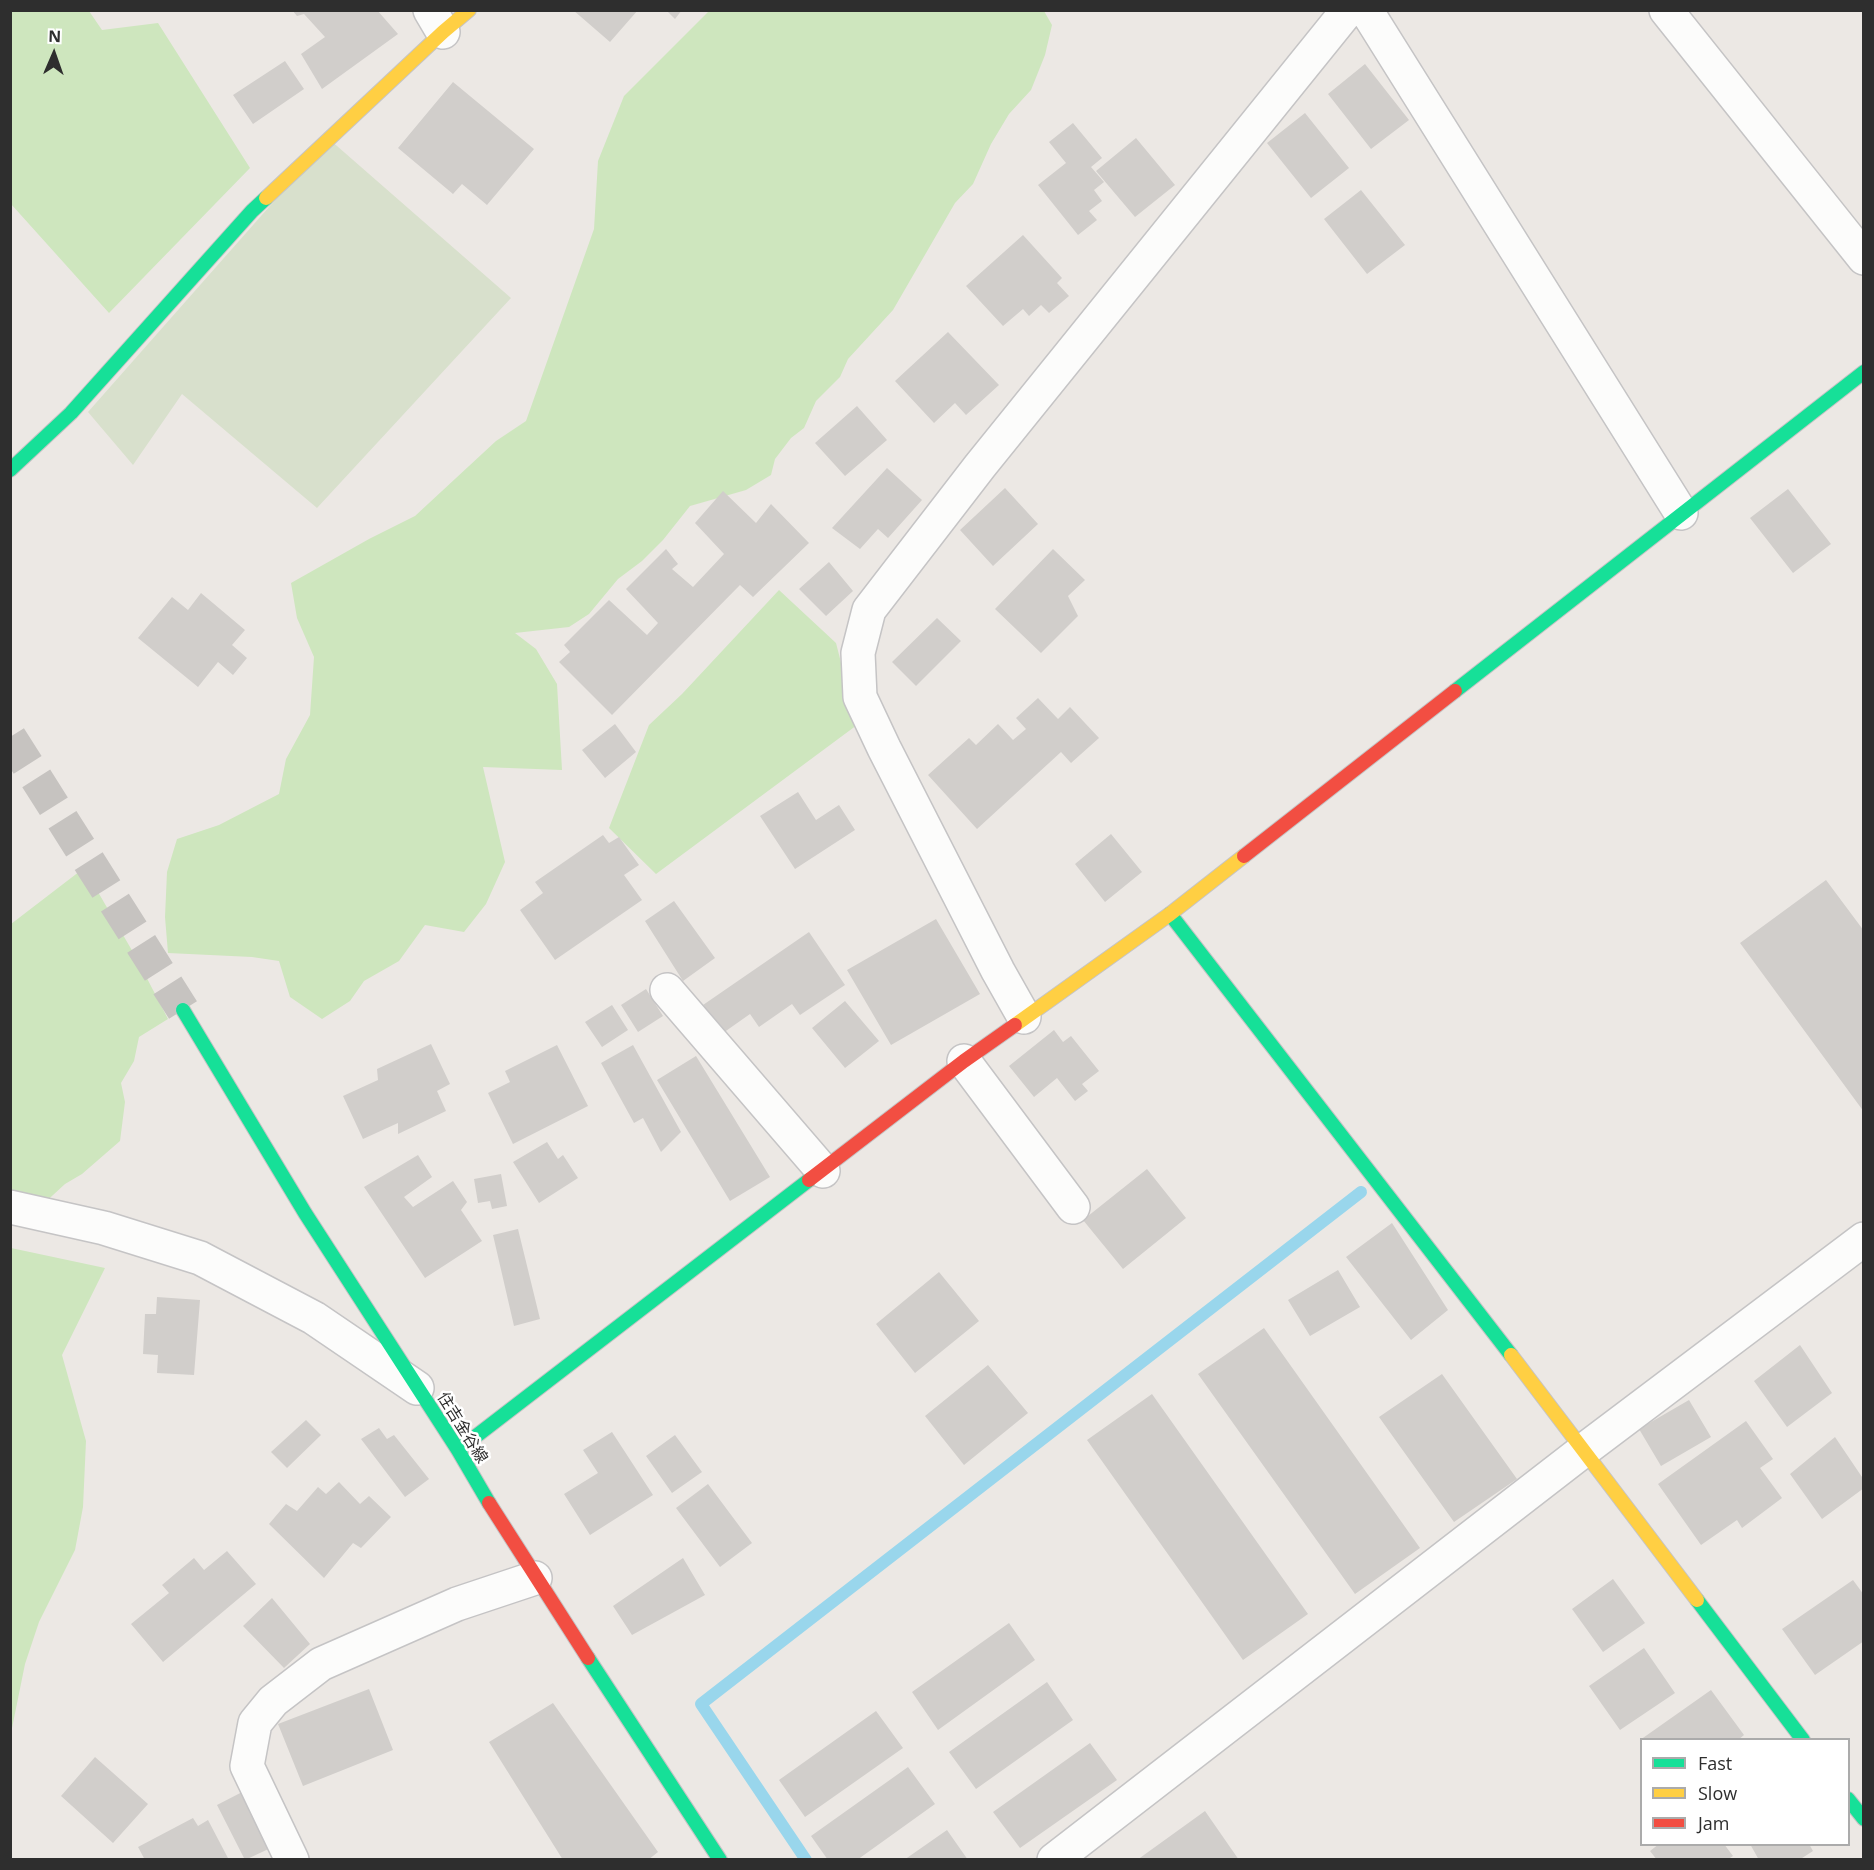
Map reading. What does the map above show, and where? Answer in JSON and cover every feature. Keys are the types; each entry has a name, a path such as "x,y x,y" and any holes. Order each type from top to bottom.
{"street":[{"path":"10,470 71,413 252,211 437,21 469,10"},
{"path":"1024,1017 944,865 860,696 858,653 870,610 980,466 1348,10"},
{"path":"1366,10 1681,513"},
{"path":"1666,10 1863,258"},
{"path":"458,1450 824,1171 964,1061 1170,914 1863,372"},
{"path":"1170,914 1584,1450 1801,1738"},
{"path":"667,990 824,1171"},
{"name":"住吉金谷線","path":"183,1010 305,1213 458,1450 500,1523 711,1856"},
{"path":"964,1061 1073,1207"},
{"path":"10,1207 104,1228 200,1258 314,1318 417,1388"},
{"path":"1054,1860 1584,1450 1863,1239"},
{"path":"292,1860 247,1766 255,1723 273,1701 321,1664 457,1604 535,1578"},
{"path":"1850,1802 1863,1819"}],"green space":[{"path":"10,11 89,11 102,30 158,23 250,168 109,313 11,204"},
{"path":"709,11 1044,11 1052,25 1045,55 1031,90 1009,114 991,144 973,184 955,203 893,310 848,359 840,377 816,401 804,428 791,438 775,459 771,475 746,490 690,506 663,540 642,561 618,579 589,614 569,627 515,633 536,649 557,684 562,770 483,767 505,862 486,904 464,932 425,925 399,961 364,981 350,1001 322,1019 290,997 279,961 252,957 168,953 165,917 167,872 177,839 219,825 279,794 286,759 310,715 314,657 297,618 291,583 415,516 496,441 526,421 594,229 598,161 624,96"},
{"path":"329,139 511,298 317,508 182,394 133,465 88,412"},
{"path":"779,590 836,643 857,725 656,874 609,828 649,725 682,694"},
{"path":"84,868 137,959 168,1019 139,1037 134,1061 121,1083 125,1102 120,1141 82,1174 65,1184 28,1218 11,1223 11,924"},
{"path":"11,1248 105,1268 62,1355 86,1441 83,1507 75,1550 39,1622 25,1664 11,1733"}],"building":[{"path":"292,10 377,10 398,34 322,89 301,54 325,37 304,14 297,16"},
{"path":"573,10 638,10 610,42"},
{"path":"666,10 682,10 675,19"},
{"path":"285,61 304,89 253,124 233,95"},
{"path":"1365,64 1409,120 1371,149 1328,94"},
{"path":"453,82 534,149 487,205 462,184 453,194 398,148"},
{"path":"1305,113 1349,168 1311,198 1267,143"},
{"path":"1073,123 1102,158 1091,167 1104,182 1094,190 1102,201 1089,211 1097,220 1078,235 1038,185 1066,163 1049,142"},
{"path":"1136,138 1175,185 1135,217 1096,171"},
{"path":"1361,190 1405,245 1367,274 1324,219"},
{"path":"1023,235 1062,278 1057,283 1069,296 1049,313 1041,305 1029,316 1023,309 1003,326 966,286"},
{"path":"948,332 999,385 966,415 955,403 934,423 895,381"},
{"path":"857,406 887,440 845,476 815,443"},
{"path":"887,468 922,500 888,538 878,529 860,549 832,528"},
{"path":"1005,488 1038,524 993,566 960,530"},
{"path":"1788,489 1831,544 1793,573 1750,518"},
{"path":"723,491 756,523 771,504 809,543 753,597 740,585 612,715 559,662 570,652 564,645 609,600 647,635 658,623 626,589 666,549 678,564 672,569 693,587 724,554 695,523"},
{"path":"1053,549 1085,580 1068,596 1078,616 1041,653 995,609"},
{"path":"829,562 853,591 826,616 799,589"},
{"path":"201,593 245,630 232,645 247,658 233,675 218,662 198,687 138,638 172,597 188,610"},
{"path":"937,618 961,641 916,686 892,662"},
{"path":"1038,698 1058,719 1070,707 1099,738 1071,763 1061,752 977,829 928,775 969,738 976,745 998,724 1013,740 1026,729 1016,718"},
{"path":"615,724 636,752 605,778 582,750"},
{"path":"798,792 816,820 839,805 855,830 795,869 760,816"},
{"path":"1111,834 1142,872 1105,902 1075,864"},
{"path":"603,835 609,843 619,837 639,865 624,875 642,900 555,960 520,910 543,893 535,882"},
{"path":"1826,880 1864,931 1864,1112 1740,943"},
{"path":"674,901 715,958 683,981 645,921"},
{"path":"936,919 980,994 891,1045 847,970"},
{"path":"809,932 845,985 800,1015 792,1004 759,1027 750,1014 723,1033 703,1005"},
{"path":"646,989 663,1016 638,1032 621,1005"},
{"path":"845,1001 879,1041 845,1068 812,1028"},
{"path":"612,1005 628,1030 602,1047 585,1022"},
{"path":"1054,1030 1063,1042 1071,1036 1099,1071 1082,1084 1088,1091 1075,1101 1057,1078 1034,1097 1009,1066"},
{"path":"431,1044 450,1084 437,1091 446,1111 398,1134 398,1123 363,1139 343,1096 378,1080 377,1069"},
{"path":"557,1045 588,1106 513,1144 488,1093 510,1082 505,1071"},
{"path":"633,1045 681,1132 661,1152 643,1118 634,1123 601,1063"},
{"path":"696,1056 770,1177 730,1201 657,1080"},
{"path":"547,1142 558,1159 563,1155 578,1178 539,1203 513,1162"},
{"path":"418,1155 432,1177 404,1197 413,1207 453,1181 467,1202 461,1210 482,1241 425,1278 364,1187"},
{"path":"1147,1169 1186,1218 1123,1269 1083,1220"},
{"path":"501,1174 507,1206 492,1209 490,1201 478,1203 474,1179"},
{"path":"1392,1223 1448,1310 1411,1340 1346,1257"},
{"path":"518,1229 540,1319 514,1326 493,1235"},
{"path":"1338,1270 1360,1307 1310,1336 1288,1300"},
{"path":"939,1272 979,1321 915,1373 876,1324"},
{"path":"157,1297 200,1300 194,1375 157,1373 158,1355 143,1354 145,1314 156,1314"},
{"path":"1264,1328 1420,1548 1355,1594 1198,1374"},
{"path":"1800,1345 1832,1393 1787,1427 1754,1381"},
{"path":"988,1365 1028,1413 964,1465 925,1416"},
{"path":"1442,1374 1517,1479 1454,1522 1379,1417"},
{"path":"1152,1394 1308,1614 1243,1660 1087,1440"},
{"path":"1689,1400 1711,1437 1661,1466 1639,1429"},
{"path":"306,1420 321,1435 287,1468 271,1452"},
{"path":"1746,1421 1773,1459 1760,1468 1782,1498 1742,1528 1737,1520 1701,1545 1658,1484"},
{"path":"379,1428 387,1439 394,1435 429,1479 405,1497 361,1439"},
{"path":"612,1432 653,1495 590,1535 564,1494 598,1473 583,1450"},
{"path":"675,1435 702,1472 672,1493 646,1456"},
{"path":"1835,1437 1864,1480 1864,1488 1822,1519 1790,1474"},
{"path":"339,1482 360,1504 369,1496 391,1517 361,1548 353,1543 324,1578 269,1524 286,1504 297,1511 318,1487 326,1494"},
{"path":"708,1484 752,1543 720,1567 676,1508"},
{"path":"227,1551 256,1584 163,1662 131,1624 169,1593 162,1585 194,1558 204,1570"},
{"path":"683,1558 705,1595 632,1635 613,1606"},
{"path":"1613,1579 1645,1623 1603,1652 1572,1609"},
{"path":"1853,1580 1864,1595 1864,1641 1815,1675 1782,1629"},
{"path":"272,1598 310,1644 284,1668 243,1626"},
{"path":"1009,1623 1035,1660 938,1730 912,1692"},
{"path":"1644,1648 1675,1693 1620,1730 1589,1686"},
{"path":"1047,1682 1073,1720 976,1789 949,1752"},
{"path":"369,1689 393,1750 303,1786 278,1724"},
{"path":"1711,1690 1744,1735 1740,1738 1643,1738"},
{"path":"553,1703 658,1852 648,1860 563,1860 489,1742"},
{"path":"876,1711 903,1748 805,1817 779,1780"},
{"path":"1090,1743 1117,1780 1020,1848 993,1812"},
{"path":"95,1757 148,1804 113,1843 61,1796"},
{"path":"908,1767 935,1804 857,1860 828,1860 811,1836"},
{"path":"248,1789 277,1845 245,1860 217,1805"},
{"path":"1205,1811 1239,1860 1137,1860"},
{"path":"193,1818 198,1826 208,1820 229,1860 145,1860 138,1847"},
{"path":"947,1830 968,1860 904,1860"},
{"path":"1656,1846 1726,1846 1733,1856 1727,1860 1657,1860 1650,1851"},
{"path":"1751,1846 1810,1846 1813,1851 1799,1860 1759,1860"}],"waterway":[{"path":"806,1860 701,1704 1361,1192"}],"tunnel":[{"path":"10,737 183,1010"}],"traffic: fast":[{"path":"10,470 71,413 266,198"},
{"path":"1455,691 1864,372"},
{"path":"1170,914 1511,1355"},
{"path":"183,1010 305,1213 458,1450 489,1503"},
{"path":"458,1450 809,1180"},
{"path":"1697,1600 1801,1738"},
{"path":"588,1658 720,1860"},
{"path":"1850,1802 1864,1819"}],"traffic: slow":[{"path":"266,198 469,10"},
{"path":"1015,1025 1170,914 1244,856"},
{"path":"1511,1355 1697,1600"}],"traffic: jam":[{"path":"1244,856 1455,691"},
{"path":"809,1180 964,1061 1015,1025"},
{"path":"489,1503 588,1658"}]}
